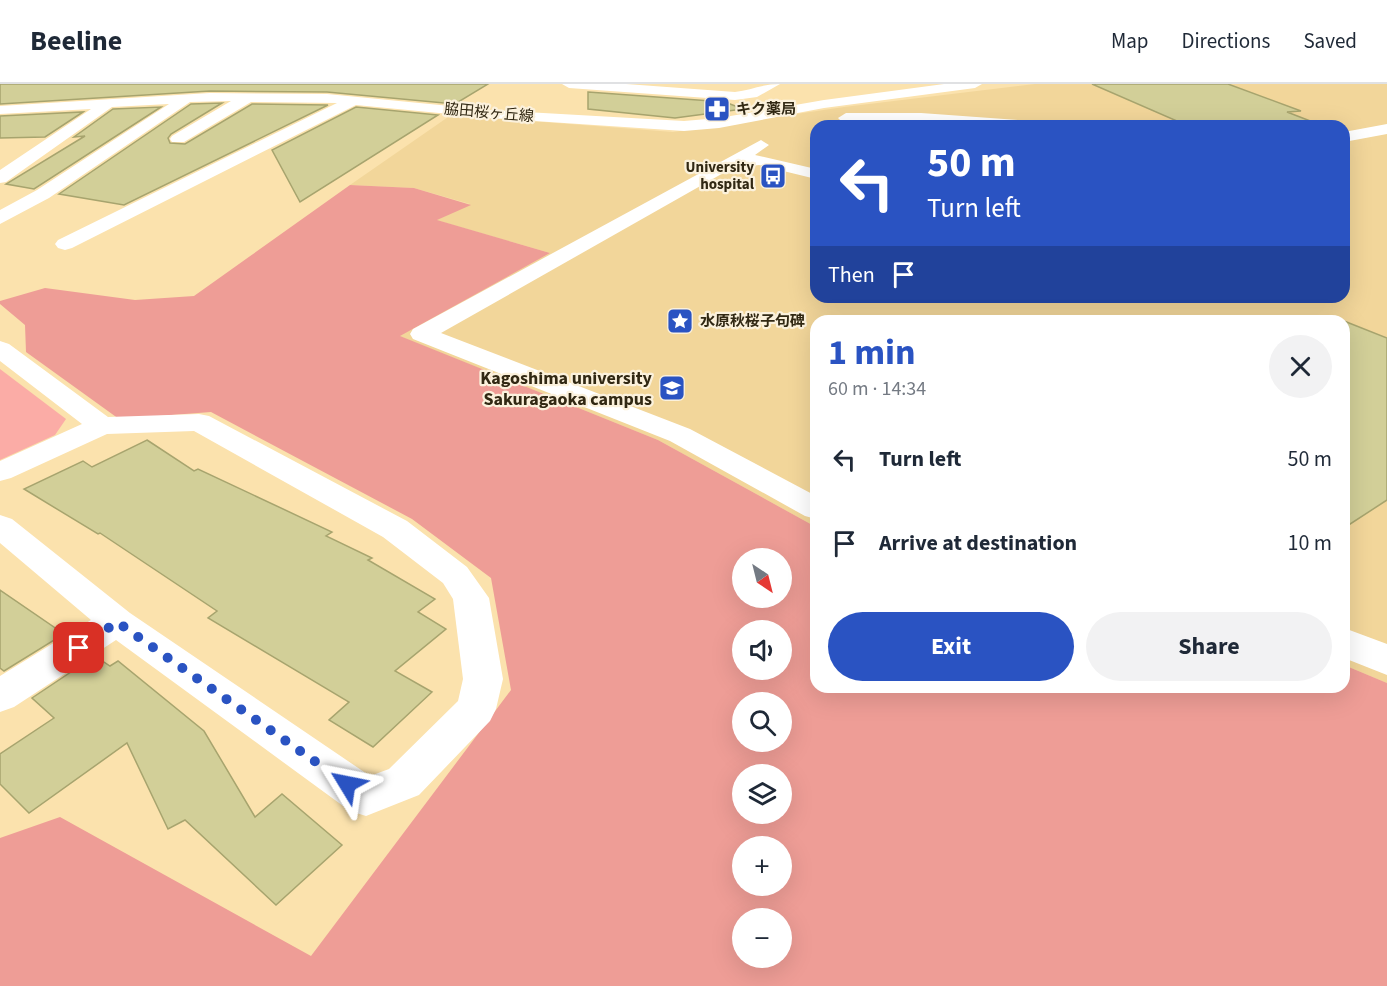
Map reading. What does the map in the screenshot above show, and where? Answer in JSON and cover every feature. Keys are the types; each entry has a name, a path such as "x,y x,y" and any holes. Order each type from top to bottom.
{"street":[{"path":"568,84 735,96 777,88"},
{"name":"脇田桜ヶ丘線","path":"0,110 210,97 244,90 458,111 658,125 718,123 849,100 975,84"},
{"path":"178,139 244,90"},
{"path":"802,94 834,96 849,100"},
{"path":"0,218 44,194 87,163 188,98"},
{"path":"64,244 355,100"},
{"path":"0,178 109,103"},
{"path":"824,104 830,119"},
{"path":"818,120 855,120"},
{"path":"718,123 760,125 810,121"},
{"path":"718,123 761,145 792,169 810,179"},
{"path":"1350,136 1387,129"},
{"path":"761,145 422,333 680,435 810,505"},
{"path":"662,199 695,191 747,161 759,160 810,173"},
{"path":"0,349 102,426"},
{"path":"0,472 102,426 199,422 395,529 455,575 471,598 483,679 476,709 404,782 366,797 117,622 0,526"},
{"path":"0,696 117,622"},
{"path":"1350,645 1387,660"}],"shaded area":[{"name":"Kagoshima university Sakuragaoka campus","path":"1035,84 1387,84 1387,683 1350,668 1350,315 810,315 810,524 658,440 399,336 550,253 436,220 470,204 414,188 350,185 451,115 673,132 844,107"},
{"path":"350,185 414,188 471,205 437,220 550,253 400,336 658,440 810,524 810,693 1350,693 1350,668 1387,683 1387,986 0,986 0,838 60,817 311,956 511,690 491,578 412,519 211,412 119,419 26,352 25,325 0,304 0,301 45,288 135,300 194,296"},
{"path":"0,369 66,419 55,435 0,460"}],"building":[{"path":"0,84 488,84 455,104 327,92 210,91 0,104"},
{"path":"1092,84 1228,84 1301,111 1287,112 1308,120 1175,120"},
{"path":"588,92 725,102 743,109 675,118 588,109"},
{"path":"222,103 171,134 168,138 170,143 185,144 252,104 328,105 124,205 59,194 191,104"},
{"path":"161,107 34,189 6,184 85,136 74,137 113,109"},
{"path":"356,107 438,115 300,202 272,150"},
{"path":"83,112 45,137 0,138 0,116"},
{"path":"1350,323 1387,338 1387,500 1350,524"},
{"path":"147,440 194,471 198,469 332,532 326,536 372,558 368,560 435,599 418,612 446,629 395,671 432,692 373,747 329,720 349,702 208,618 217,611 100,533 98,534 24,489 83,461 92,467"},
{"path":"0,590 64,634 4,671 0,668"},
{"path":"95,656 110,666 118,661 204,731 255,817 282,794 342,845 276,905 185,820 168,829 127,743 29,813 0,784 0,754 54,718 32,698"}],"place":[{"name":"キク薬局","path":"717,109"},
{"name":"University hospital","path":"773,176"},
{"name":"水原秋桜子句碑","path":"680,321"},
{"name":"Kagoshima university Sakuragaoka campus","path":"672,388"}],"route":[{"path":"79,648 117,622 347,784"}]}
